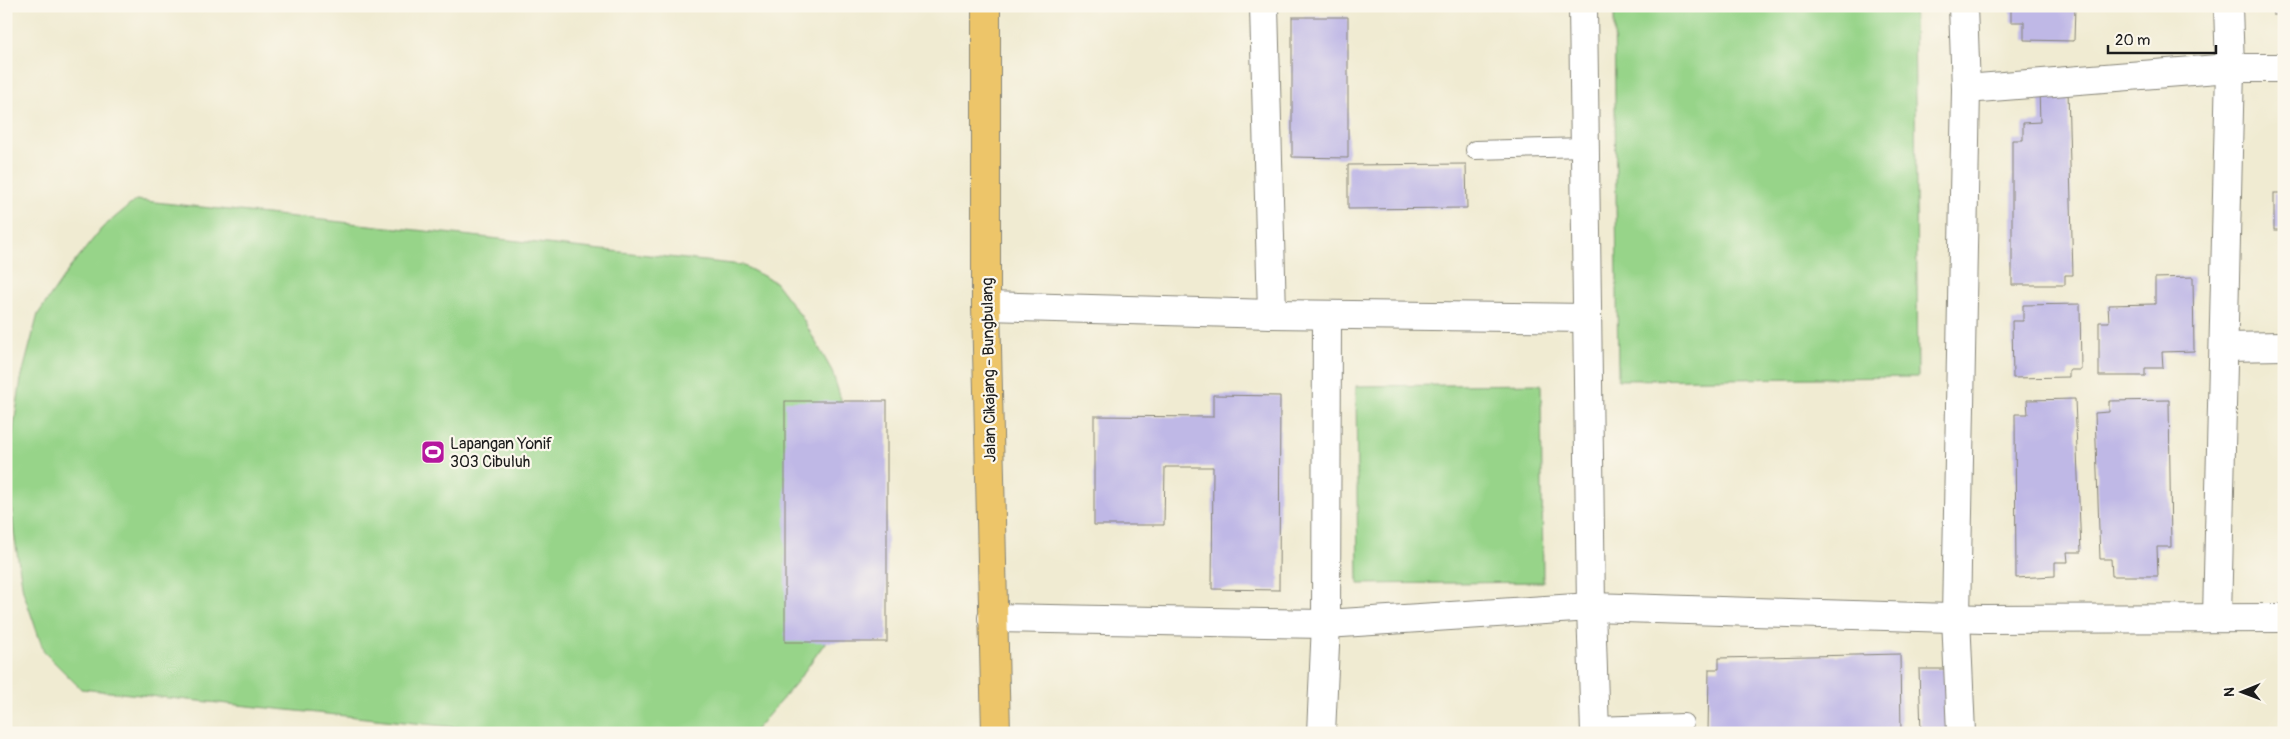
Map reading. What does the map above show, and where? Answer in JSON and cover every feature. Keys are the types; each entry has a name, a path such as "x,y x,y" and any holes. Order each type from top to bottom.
{"main road":[{"name":"Jalan Cikajang - Bungbulang","path":"986,6 986,306 996,733"}],"street":[{"path":"1264,6 1272,314"},
{"path":"1583,6 1591,607 1595,729"},
{"path":"1960,733 1956,617 1966,89 1963,6"},
{"path":"2218,618 2230,68 2228,6"},
{"path":"1966,89 2230,68 2284,68"},
{"path":"986,306 1272,314 1587,318"},
{"path":"1321,733 1326,624 1327,315"},
{"path":"2224,347 2284,346"},
{"path":"992,618 1326,624 1591,607 1983,619 2284,618"}],"lane":[{"path":"1475,150 1584,147"},
{"path":"1595,729 1684,723"}],"green space":[{"path":"1614,6 1914,6 1918,377 1618,380"},
{"name":"Lapangan Yonif 303 Cibuluh","path":"136,200 742,265 775,282 801,316 832,371 853,437 832,633 796,683 753,733 513,733 81,689 44,652 23,591 14,533 8,466 21,379 38,314 69,269 102,228"},
{"path":"1541,384 1543,582 1358,584 1356,386"}],"building":[{"path":"6,6 11,6 7,22 6,22"},
{"path":"2011,6 2075,6 2074,41 2024,40 2024,22 2011,22"},
{"path":"2273,6 2284,6 2284,15 2273,15"},
{"path":"1292,17 1348,17 1348,158 1292,157"},
{"path":"2039,90 2068,90 2073,275 2065,275 2065,285 2012,285 2012,140 2023,140 2023,123 2040,122"},
{"path":"1466,164 1467,208 1348,209 1348,165"},
{"path":"2274,193 2284,193 2284,230 2274,230"},
{"path":"2193,277 2194,351 2162,352 2163,368 2145,368 2145,376 2099,376 2099,322 2109,322 2108,305 2155,304 2155,278"},
{"path":"2080,304 2081,370 2069,370 2069,377 2013,378 2012,321 2023,321 2023,305"},
{"path":"1213,395 1280,396 1279,590 1212,589 1213,467 1165,467 1164,525 1094,525 1094,416 1213,417"},
{"path":"2075,399 2081,552 2067,552 2068,562 2055,562 2055,576 2016,578 2015,414 2028,414 2027,400"},
{"path":"2169,400 2171,547 2157,547 2158,576 2112,576 2111,559 2100,559 2095,413 2109,412 2109,401"},
{"path":"785,401 887,401 887,642 785,642"},
{"path":"1900,654 1901,733 1708,733 1709,669 1719,669 1719,658"},
{"path":"1919,669 1967,669 1968,733 1921,733"}],"place":[{"name":"Lapangan Yonif 303 Cibuluh","path":"433,452"}]}
